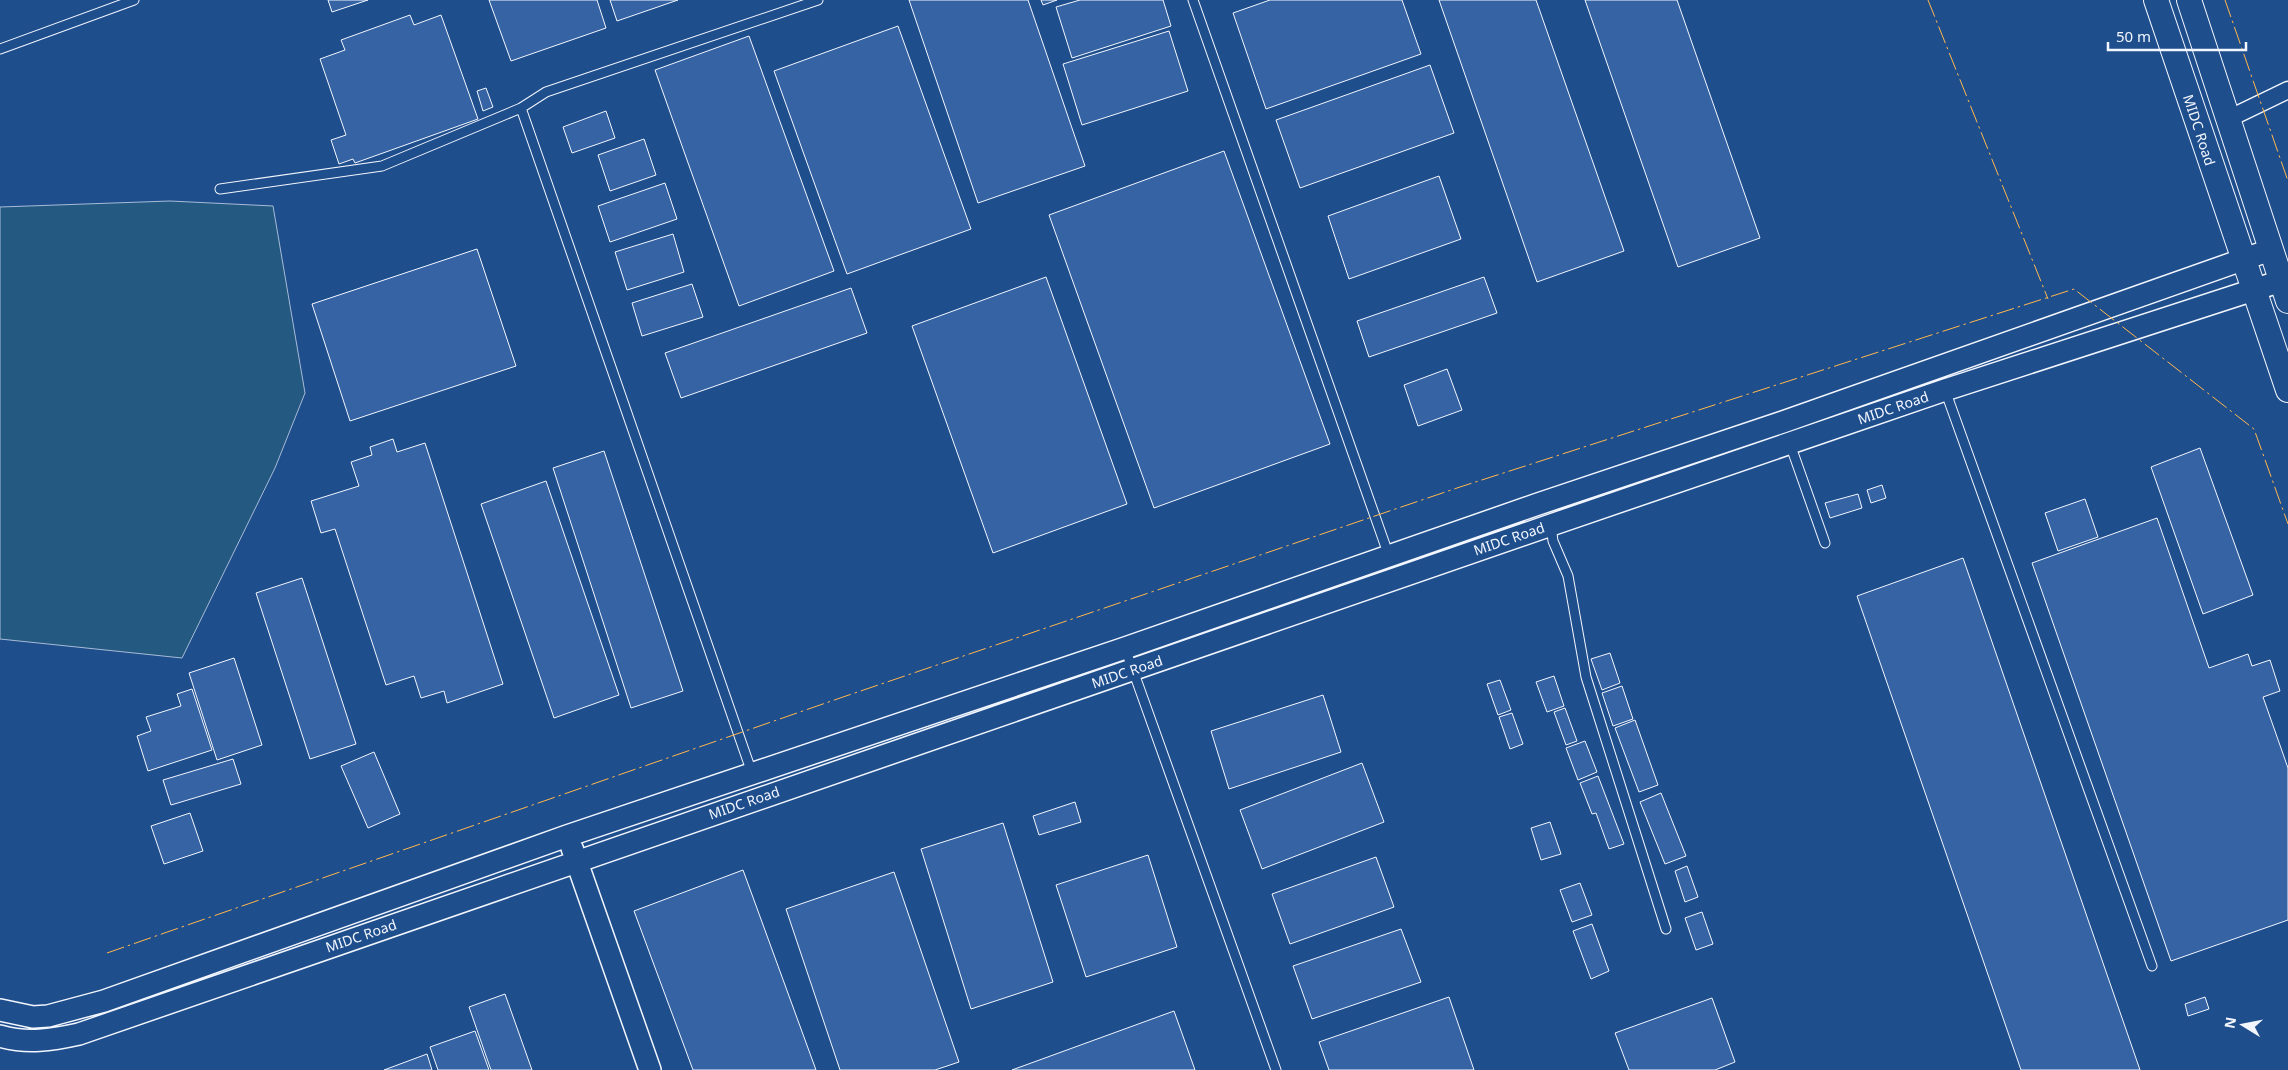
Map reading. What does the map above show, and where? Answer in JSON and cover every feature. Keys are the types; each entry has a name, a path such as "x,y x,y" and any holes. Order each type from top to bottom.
{"main road":[{"name":"MIDC Road","path":"2156,0 2242,261 2288,390"},
{"name":"MIDC Road","path":"2189,0 2284,291"}],"street":[{"path":"2228,119 2288,90"},
{"name":"MIDC Road","path":"0,1010 32,1017 48,1016 104,1001 567,836 1125,648 1783,422 2270,250"},
{"name":"MIDC Road","path":"0,1036 26,1042 52,1040 80,1034 576,861 1945,390 2253,290 2284,291"},
{"path":"567,836 650,1070"}],"lane":[{"path":"0,49 134,0"},
{"path":"220,189 382,166 520,108 546,92 818,0"},
{"path":"1193,0 1389,556"},
{"path":"520,108 752,773"},
{"path":"1945,390 2152,966"},
{"path":"1790,444 1825,544"},
{"path":"1551,525 1553,541 1568,576 1586,677 1666,929"},
{"path":"1125,648 1276,1070"}],"shaded area":[{"path":"170,201 273,206 305,393 275,468 182,658 0,639 0,207"}],"building":[{"path":"328,0 368,0 332,12"},
{"path":"489,0 597,0 606,28 511,61"},
{"path":"610,0 678,0 617,21"},
{"path":"909,0 1028,0 1085,166 978,203"},
{"path":"1041,0 1057,0 1043,5"},
{"path":"1080,0 1163,0 1171,26 1072,58 1056,7"},
{"path":"1270,0 1402,0 1421,54 1266,109 1233,13"},
{"path":"1439,0 1536,0 1624,251 1537,282"},
{"path":"1585,0 1677,0 1760,238 1678,267"},
{"path":"410,15 414,25 441,15 478,119 355,163 353,159 339,164 331,140 346,135 320,59 345,50 341,40"},
{"path":"898,26 971,229 847,274 774,71"},
{"path":"1169,31 1188,91 1082,125 1063,64"},
{"path":"749,36 834,271 739,306 655,70"},
{"path":"1430,65 1454,133 1300,188 1276,120"},
{"path":"486,88 493,107 483,111 477,91"},
{"path":"606,111 615,138 572,153 563,127"},
{"path":"644,139 656,175 610,191 598,155"},
{"path":"1224,151 1330,444 1154,508 1049,215"},
{"path":"1439,176 1461,239 1349,279 1328,216"},
{"path":"665,183 677,219 610,242 598,206"},
{"path":"673,234 684,272 627,290 615,252"},
{"path":"477,249 516,366 350,421 312,304"},
{"path":"1046,277 1127,504 993,553 912,326"},
{"path":"1484,277 1497,313 1369,357 1357,321"},
{"path":"692,284 703,317 642,336 632,303"},
{"path":"851,288 867,333 681,398 665,353"},
{"path":"1447,369 1462,410 1418,426 1404,385"},
{"path":"393,439 397,452 425,443 503,684 447,703 444,691 421,698 414,676 386,685 335,529 321,533 311,501 359,486 351,462 372,455 370,447"},
{"path":"2200,448 2253,595 2203,614 2151,467"},
{"path":"604,451 683,691 631,708 553,468"},
{"path":"546,481 619,695 554,718 481,504"},
{"path":"1882,485 1886,498 1871,503 1867,490"},
{"path":"1858,494 1862,508 1830,518 1825,503"},
{"path":"2085,499 2098,537 2058,551 2045,513"},
{"path":"2157,518 2209,668 2248,654 2252,666 2270,660 2280,691 2263,697 2288,768 2288,920 2171,961 2032,563"},
{"path":"1963,558 2140,1070 2021,1070 1857,596"},
{"path":"302,578 356,744 310,759 256,593"},
{"path":"1610,653 1620,683 1602,690 1591,659"},
{"path":"234,658 262,745 217,760 189,673"},
{"path":"1554,676 1564,706 1547,712 1536,682"},
{"path":"1500,680 1511,710 1498,715 1487,684"},
{"path":"1622,686 1633,719 1613,726 1602,693"},
{"path":"192,689 212,750 148,771 137,736 151,731 146,717 181,706 177,694"},
{"path":"1323,695 1341,752 1229,789 1211,731"},
{"path":"1565,708 1577,741 1566,745 1554,712"},
{"path":"1512,713 1523,744 1510,749 1499,717"},
{"path":"1635,720 1658,785 1639,792 1615,728"},
{"path":"1585,741 1597,772 1578,780 1566,748"},
{"path":"374,752 400,814 368,828 341,766"},
{"path":"233,759 241,784 171,805 163,780"},
{"path":"1362,763 1384,822 1262,869 1240,810"},
{"path":"1598,776 1624,844 1609,849 1596,813 1592,814 1580,783"},
{"path":"1661,793 1686,856 1665,864 1640,802"},
{"path":"1075,802 1081,822 1039,835 1033,816"},
{"path":"190,813 203,851 164,864 151,826"},
{"path":"1550,822 1561,854 1541,860 1531,828"},
{"path":"1003,823 1053,982 971,1009 921,849"},
{"path":"1148,855 1177,947 1086,977 1056,885"},
{"path":"1376,857 1394,907 1290,944 1272,894"},
{"path":"1687,866 1698,897 1685,902 1675,871"},
{"path":"743,870 816,1070 693,1070 634,911"},
{"path":"894,872 959,1062 935,1070 840,1070 786,909"},
{"path":"1580,883 1592,915 1572,922 1560,890"},
{"path":"1702,912 1713,944 1696,950 1685,918"},
{"path":"1592,924 1609,971 1591,979 1573,931"},
{"path":"1401,929 1421,982 1312,1019 1293,966"},
{"path":"505,994 532,1070 491,1070 469,1007"},
{"path":"1449,997 1474,1070 1329,1070 1319,1042"},
{"path":"2205,997 2209,1009 2188,1016 2185,1004"},
{"path":"1712,998 1735,1062 1715,1070 1629,1070 1615,1033"},
{"path":"1174,1011 1195,1070 1012,1070"},
{"path":"475,1031 489,1070 438,1070 430,1047"},
{"path":"427,1054 432,1070 384,1070"}],"power":[{"path":"1928,0 2048,299"},
{"path":"2225,0 2288,181"},
{"path":"107,953 843,697 1460,487 2074,289 2254,429 2288,524"}]}
